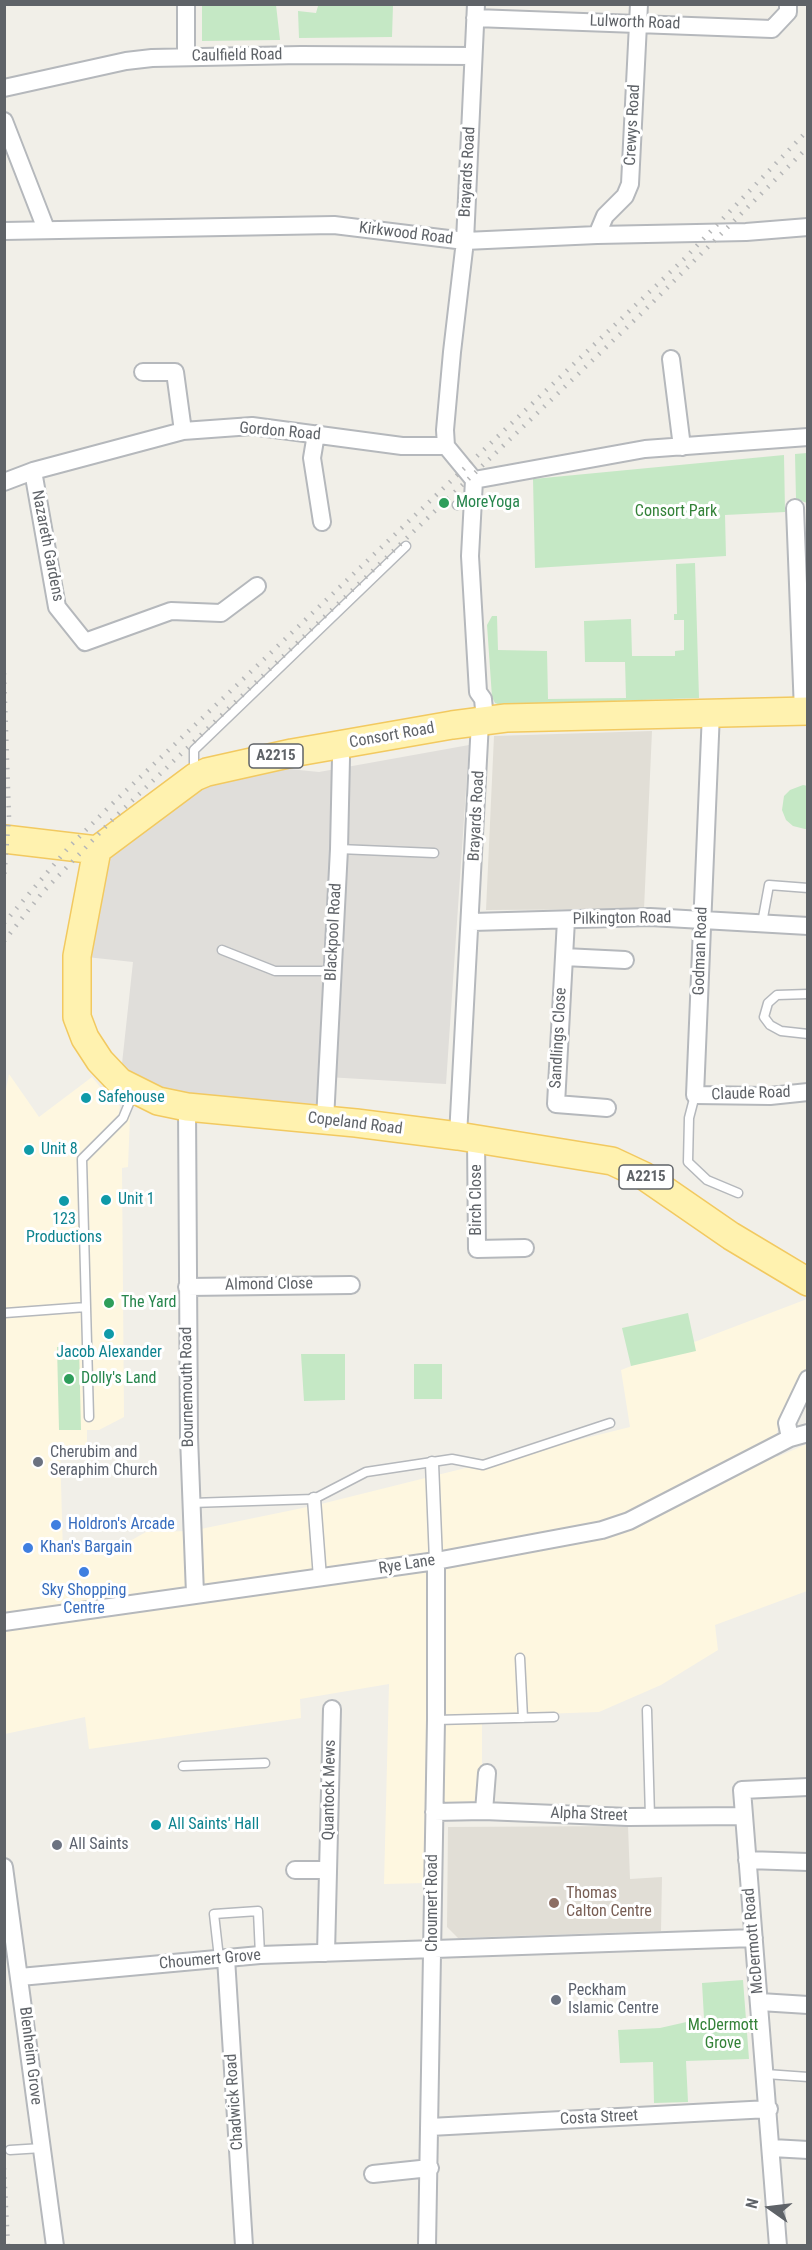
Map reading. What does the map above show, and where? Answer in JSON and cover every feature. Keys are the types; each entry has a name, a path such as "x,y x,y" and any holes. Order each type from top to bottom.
{"main road":[{"name":"Consort Road","path":"97,850 195,777 251,761 480,722 711,712 805,711"},
{"path":"4,839 97,850"},
{"name":"Copeland Road","path":"97,850 80,935 75,987 77,1017 85,1038 100,1061 120,1082 158,1101 187,1107 467,1137 590,1156 627,1166 731,1236 807,1282"}],"street":[{"path":"186,4 186,57"},
{"name":"Crewys Road","path":"597,235 605,216 625,196 630,184 639,4"},
{"name":"Lulworth Road","path":"476,11 772,29 788,8"},
{"name":"Brayards Road","path":"446,446 445,430 452,352 465,241 476,11"},
{"name":"Caulfield Road","path":"4,88 126,61 312,54 473,56"},
{"path":"4,121 46,229"},
{"name":"Kirkwood Road","path":"4,231 334,225 465,241 746,232 807,227"},
{"path":"671,359 682,447"},
{"path":"143,372 175,372 183,431"},
{"name":"Gordon Road","path":"4,482 33,471 183,431 252,426 402,446 446,446"},
{"path":"316,435 312,458 322,522"},
{"path":"474,480 567,461 645,449 807,437"},
{"path":"446,446 474,480 474,498"},
{"name":"Nazareth Gardens","path":"33,471 57,606 85,642 171,611 221,613 257,586"},
{"name":"Brayards Road","path":"467,1137 471,922 480,722 484,709 483,699 478,692 470,556 474,498"},
{"path":"795,508 805,711"},
{"name":"Godman Road","path":"695,1095 711,712"},
{"name":"Blackpool Road","path":"325,1120 339,849 341,758 338,745"},
{"name":"Pilkington Road","path":"471,922 702,919 807,926"},
{"name":"Sandlings Close","path":"566,920 556,1104 607,1108"},
{"path":"564,957 625,960"},
{"name":"Claude Road","path":"695,1095 770,1096 807,1092"},
{"name":"Bournemouth Road","path":"187,1107 190,1503 195,1594"},
{"name":"Birch Close","path":"467,1137 477,1249 525,1248"},
{"name":"Almond Close","path":"187,1287 351,1284"},
{"path":"790,1438 787,1423 807,1379"},
{"name":"Rye Lane","path":"4,1622 436,1561 602,1530 629,1521 790,1438 807,1434"},
{"path":"432,1463 436,1561"},
{"path":"314,1500 320,1578"},
{"name":"Choumert Road","path":"428,2246 436,1720 436,1561"},
{"name":"Quantock Mews","path":"326,1953 332,1709"},
{"path":"484,1810 487,1773"},
{"name":"McDermott Road","path":"778,2246 769,2109 742,1790 807,1787"},
{"name":"Alpha Street","path":"434,1812 484,1810 650,1817 744,1816"},
{"path":"747,1860 807,1862"},
{"name":"Blenheim Grove","path":"4,1868 55,2246"},
{"path":"295,1870 328,1870"},
{"path":"432,1948 754,1938"},
{"name":"Choumert Grove","path":"20,1977 260,1955 432,1948"},
{"name":"Chadwick Road","path":"222,1958 244,2246"},
{"path":"760,2002 807,2004"},
{"name":"Costa Street","path":"430,2127 769,2109"},
{"path":"772,2148 807,2150"},
{"path":"373,2174 430,2168"}],"lane":[{"path":"457,505 474,498"},
{"path":"195,777 194,750 406,546"},
{"path":"339,849 434,853"},
{"path":"762,923 769,885 807,888"},
{"path":"222,950 275,970 331,971"},
{"path":"807,994 777,995 768,1003 764,1017 770,1025 781,1031 807,1034"},
{"path":"89,1417 82,1159 123,1118 134,1090"},
{"name":"Godman Road","path":"695,1095 689,1118 688,1162 707,1180 738,1193"},
{"path":"5,1313 86,1307"},
{"path":"190,1503 314,1500 360,1474 452,1459 483,1465 610,1423"},
{"path":"520,1658 523,1718"},
{"path":"647,1710 650,1817"},
{"path":"436,1720 554,1717"},
{"path":"183,1766 265,1763"},
{"path":"222,1958 214,1914 258,1911 260,1955"},
{"path":"766,2074 807,2077"},
{"path":"10,2150 42,2148"}],"shaded area":[{"path":"652,731 644,909 486,910 494,736"},
{"path":"469,745 446,1084 327,1077 325,1120 120,1082 133,962 77,956 97,850 195,777 279,768 319,772"},
{"path":"9,1074 39,1117 92,1077 111,1100 120,1106 119,1112 130,1116 128,1167 122,1168 124,1417 99,1430 87,1430 87,1445 60,1446 63,1555 121,1546 146,1532 191,1531 317,1505 630,1427 621,1370 807,1299 807,1369 786,1419 777,1431 777,1457 807,1444 807,1591 715,1625 718,1650 661,1685 599,1712 482,1716 482,1804 425,1803 425,1883 384,1884 389,1684 300,1699 301,1718 89,1749 85,1717 5,1734 4,1099"},
{"name":"Thomas Calton Centre","path":"628,1826 630,1879 662,1877 661,1931 458,1938 447,1927 448,1827"}],"green space":[{"path":"202,5 276,5 280,40 202,41"},
{"path":"393,5 392,37 299,38 298,11 316,13 318,6"},
{"path":"808,453 807,503 796,499 795,454"},
{"name":"Consort Park","path":"784,455 785,512 725,515 726,556 535,568 533,479"},
{"path":"695,563 699,698 500,705 495,703 492,697 487,625 492,616 497,616 498,650 547,651 548,699 626,698 625,662 585,662 584,621 631,619 632,656 675,656 675,651 684,650 684,620 674,620 674,614 677,614 676,564"},
{"path":"803,785 808,786 807,829 793,826 786,820 782,810 784,796 790,790"},
{"path":"688,1313 696,1351 631,1366 622,1328"},
{"name":"Dolly's Land","path":"79,1346 81,1430 59,1430 57,1347"},
{"path":"301,1354 345,1354 345,1400 304,1401"},
{"path":"414,1364 442,1364 442,1399 414,1399"},
{"name":"McDermott Grove","path":"743,1980 749,2059 686,2061 688,2102 654,2103 653,2062 620,2063 618,2030 660,2028 704,2018 702,1983"}],"railway":[{"path":"4,923 69,847 112,804 685,258 808,130"},
{"path":"4,941 42,893 113,819 642,313 808,147"},
{"path":"4,673 9,817 4,879"},
{"path":"4,2168 8,2246"}],"place":[{"name":"MoreYoga","path":"444,503"},
{"name":"Safehouse","path":"86,1098"},
{"name":"Unit 8","path":"29,1150"},
{"name":"Unit 1","path":"106,1200"},
{"name":"123 Productions","path":"64,1201"},
{"name":"The Yard","path":"109,1303"},
{"name":"Jacob Alexander","path":"109,1334"},
{"name":"Dolly's Land","path":"69,1379"},
{"name":"Cherubim and Seraphim Church","path":"38,1462"},
{"name":"Holdron's Arcade","path":"56,1525"},
{"name":"Khan's Bargain","path":"28,1548"},
{"name":"Sky Shopping Centre","path":"84,1572"},
{"name":"All Saints' Hall","path":"156,1825"},
{"name":"All Saints","path":"57,1845"},
{"name":"Thomas Calton Centre","path":"554,1903"},
{"name":"Peckham Islamic Centre","path":"556,2000"}]}
